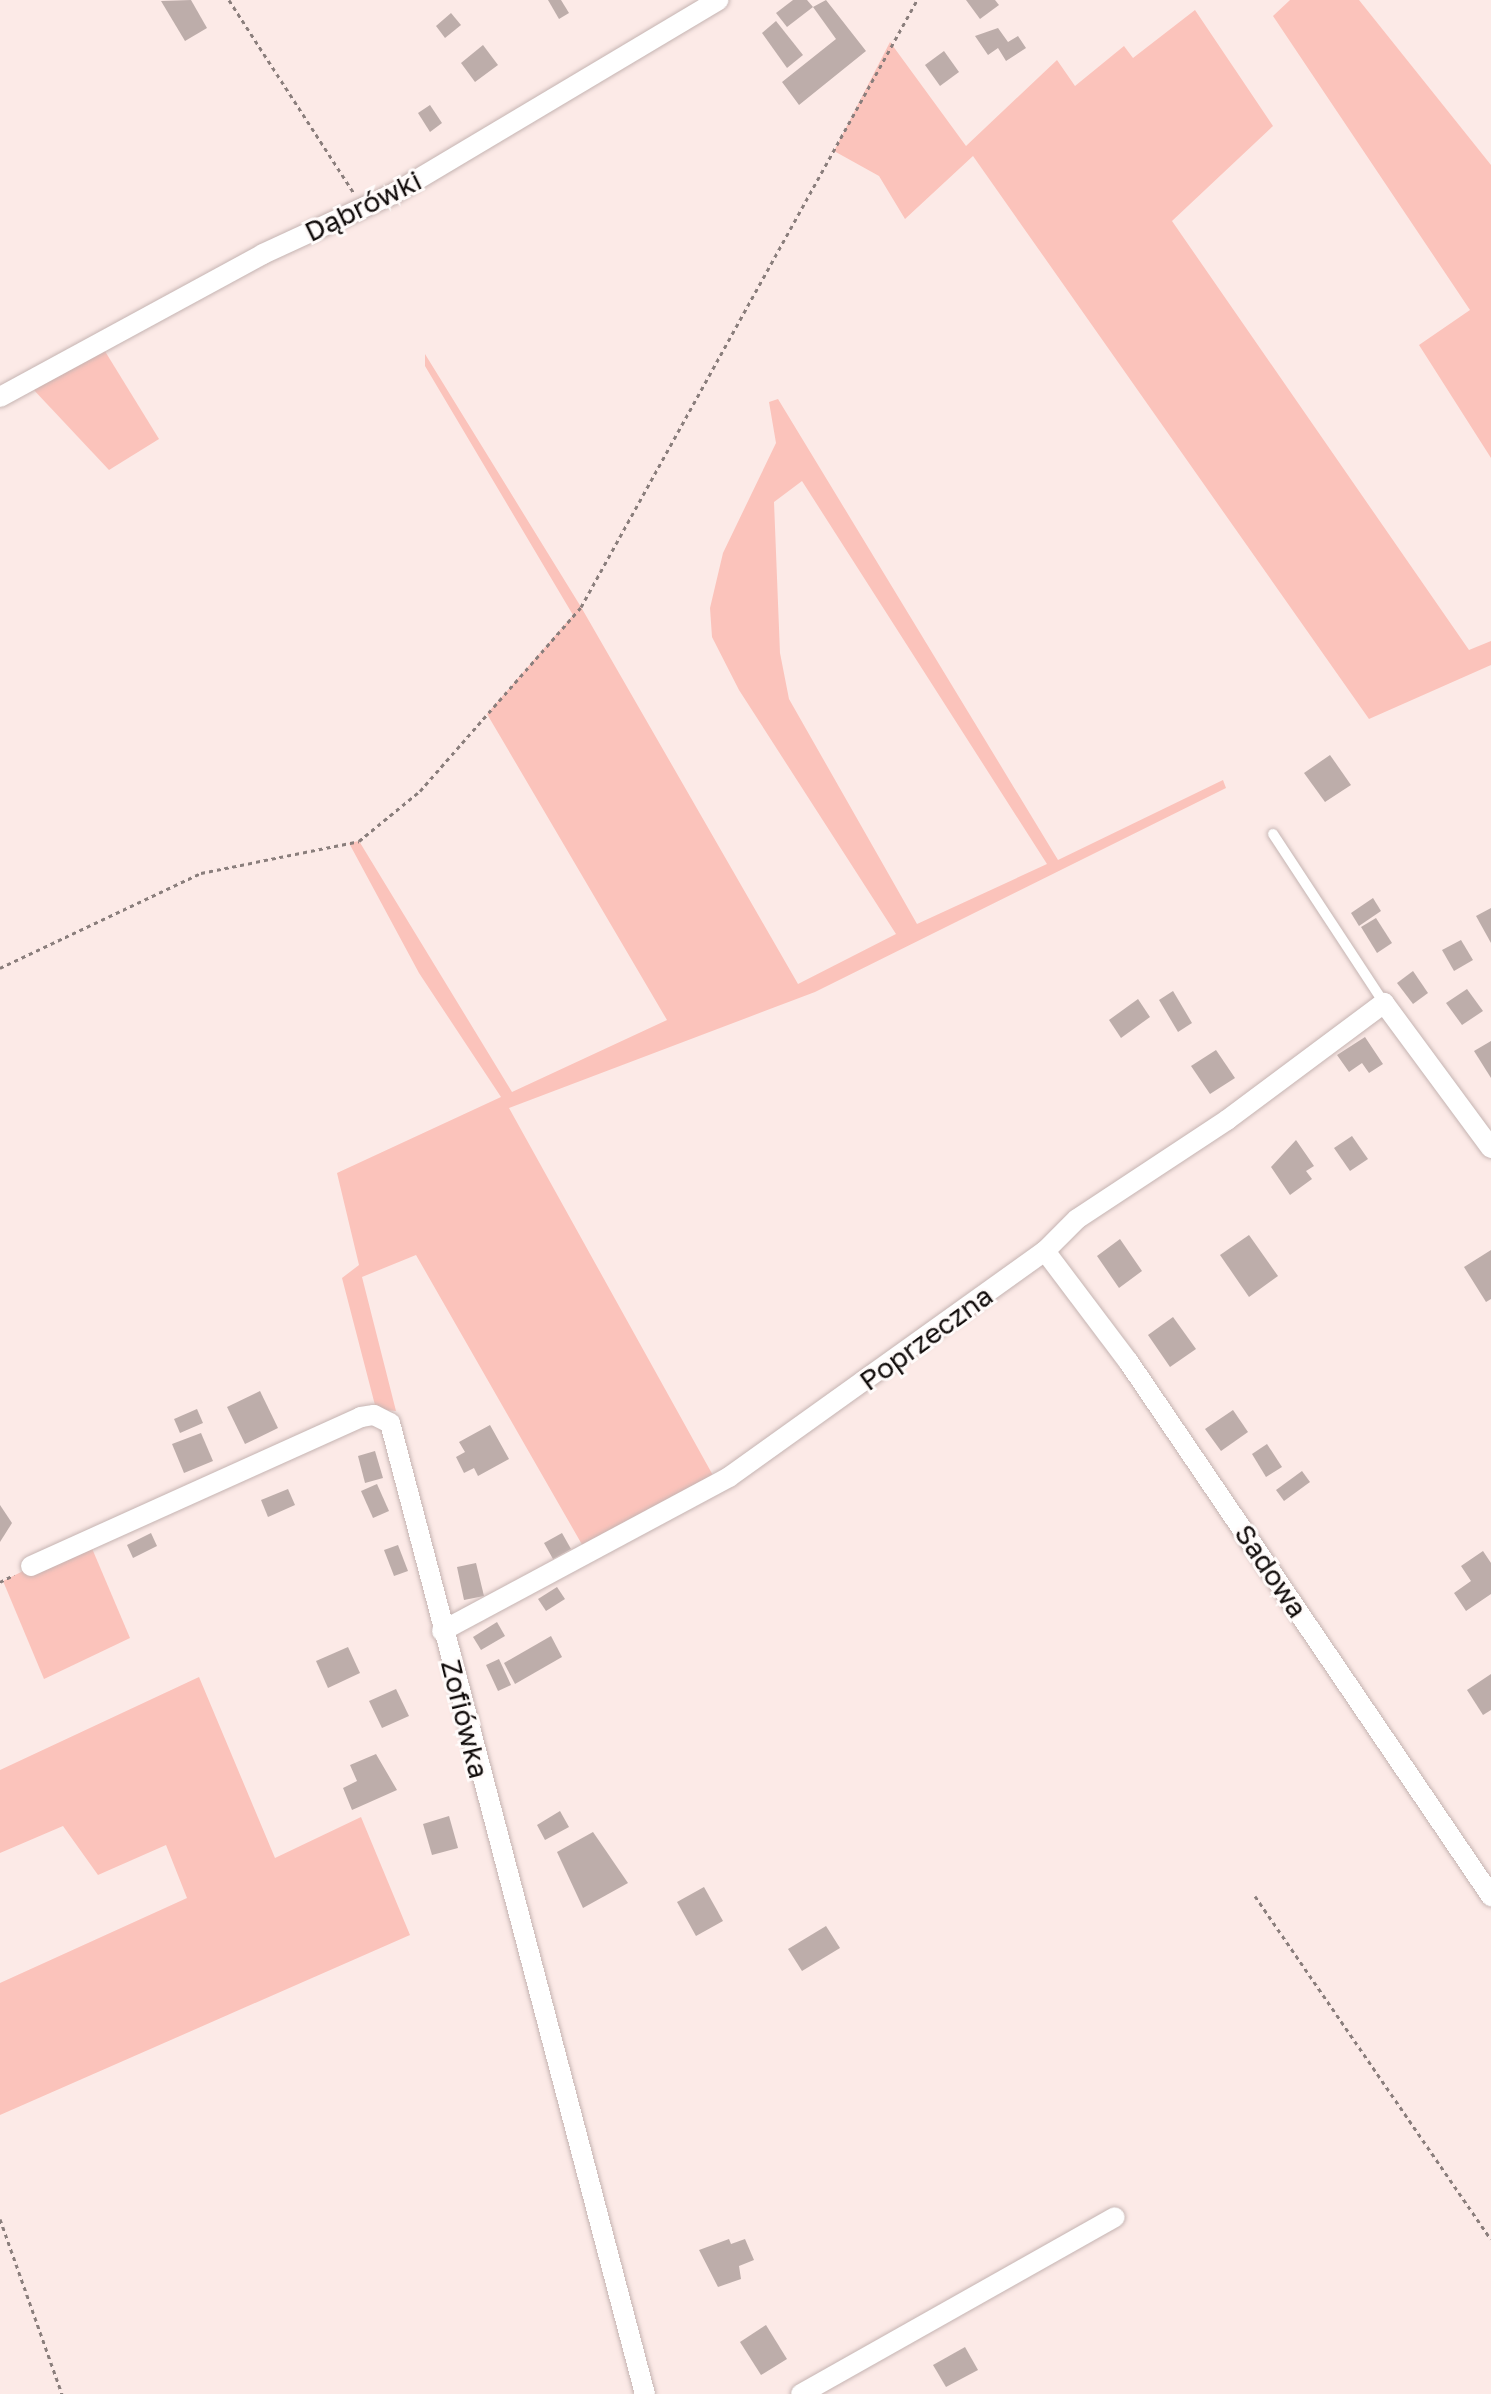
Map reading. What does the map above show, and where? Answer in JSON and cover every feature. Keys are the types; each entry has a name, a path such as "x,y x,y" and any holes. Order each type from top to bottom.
{"street":[{"name":"Dąbrówki","path":"0,397 263,254 362,209 719,0"},
{"path":"1384,1003 1491,1148"},
{"name":"Poprzeczna","path":"442,1631 729,1477 1045,1251 1077,1219 1227,1120 1384,1003"},
{"name":"Sadowa","path":"1045,1251 1128,1361 1491,1896"},
{"name":"Zofiówka","path":"31,1566 374,1415 393,1431 442,1631 645,2394"},
{"path":"801,2394 1115,2217"}],"lane":[{"path":"1273,834 1384,1003"}],"path":[{"path":"229,0 362,209"},
{"path":"0,968 201,873 359,841 420,791 581,607 917,0"},
{"path":"1255,1896 1491,2239"},
{"path":"0,2219 62,2394"}],"shaded area":[{"path":"1290,0 1359,0 1491,165 1491,458 1419,345 1470,310 1273,16"},
{"path":"1195,10 1273,126 1172,221 1469,650 1491,641 1491,665 1369,719 973,156 905,219 879,176 834,151 890,42 966,146 1057,60 1075,86 1124,46 1133,58"},
{"path":"103,348 159,439 109,470 32,388"},
{"path":"425,354 581,607 798,984 896,934 739,690 712,637 710,608 723,553 776,443 769,402 778,399 1058,860 1223,780 1226,788 815,992 509,1108 715,1479 584,1548 416,1255 362,1277 396,1411 376,1409 342,1278 359,1265 337,1173 501,1097 419,973 349,843 359,841 512,1092 667,1020 487,714 573,615 425,366","holes":["802,481 1047,864 917,924 789,699 780,653 774,502"]},
{"path":"88,1539 130,1638 44,1679 3,1581"},
{"path":"199,1677 275,1858 361,1817 410,1935 0,2115 0,1983 187,1898 166,1845 98,1875 63,1826 0,1853 0,1770"}],"building":[{"path":"191,0 207,28 185,41 161,1"},
{"path":"548,0 561,0 569,13 559,19"},
{"path":"793,0 807,0 813,7 787,27 776,13"},
{"path":"826,0 866,51 799,105 782,82 836,39 813,7"},
{"path":"966,0 995,0 999,5 980,19"},
{"path":"451,13 461,25 445,38 436,26"},
{"path":"776,21 803,55 787,68 762,33"},
{"path":"998,28 1008,42 1018,36 1026,48 1006,61 998,48 988,55 975,36"},
{"path":"483,45 498,65 475,82 461,63"},
{"path":"944,51 959,72 940,86 925,65"},
{"path":"430,105 442,123 430,132 418,113"},
{"path":"1330,755 1351,785 1325,802 1304,773"},
{"path":"1373,898 1381,911 1359,926 1351,913"},
{"path":"1491,908 1491,943 1476,916"},
{"path":"1376,918 1392,943 1377,953 1361,927"},
{"path":"1461,940 1473,960 1454,971 1442,950"},
{"path":"1413,971 1428,993 1413,1004 1397,983"},
{"path":"1467,989 1483,1011 1462,1025 1446,1003"},
{"path":"1173,991 1192,1023 1178,1032 1159,1000"},
{"path":"1138,999 1150,1017 1121,1038 1109,1020"},
{"path":"1365,1037 1383,1064 1369,1073 1362,1063 1349,1072 1337,1055"},
{"path":"1491,1041 1491,1078 1474,1051"},
{"path":"1216,1050 1235,1078 1210,1094 1191,1066"},
{"path":"1352,1136 1368,1159 1350,1171 1334,1148"},
{"path":"1296,1140 1314,1166 1306,1171 1312,1179 1290,1195 1271,1167"},
{"path":"1249,1235 1278,1276 1249,1297 1220,1255"},
{"path":"1120,1239 1142,1271 1119,1288 1097,1256"},
{"path":"1491,1250 1491,1299 1486,1302 1464,1267"},
{"path":"1173,1317 1196,1349 1170,1367 1148,1335"},
{"path":"260,1391 278,1428 245,1444 227,1407"},
{"path":"197,1409 203,1423 180,1433 174,1419"},
{"path":"1233,1410 1248,1432 1221,1451 1205,1429"},
{"path":"490,1425 509,1459 478,1476 474,1468 464,1473 456,1457 465,1452 459,1442"},
{"path":"201,1433 213,1461 184,1473 172,1444"},
{"path":"1267,1444 1282,1467 1266,1477 1252,1454"},
{"path":"375,1451 383,1478 365,1483 358,1456"},
{"path":"1302,1471 1310,1482 1284,1501 1276,1490"},
{"path":"377,1484 389,1511 373,1518 361,1491"},
{"path":"288,1489 295,1505 268,1517 261,1500"},
{"path":"0,1505 12,1523 0,1542"},
{"path":"151,1533 157,1546 133,1558 127,1545"},
{"path":"562,1533 571,1549 553,1559 544,1543"},
{"path":"398,1545 408,1571 394,1576 384,1550"},
{"path":"1483,1551 1491,1563 1491,1594 1466,1611 1454,1593 1471,1581 1461,1566"},
{"path":"476,1563 484,1596 464,1600 457,1567"},
{"path":"557,1587 565,1599 546,1611 538,1599"},
{"path":"497,1622 505,1636 481,1650 473,1637"},
{"path":"551,1636 562,1657 515,1684 504,1663"},
{"path":"348,1647 360,1673 328,1688 316,1661"},
{"path":"499,1659 511,1685 498,1691 486,1665"},
{"path":"1491,1674 1491,1710 1483,1715 1467,1690"},
{"path":"396,1689 409,1716 382,1728 369,1701"},
{"path":"376,1754 397,1790 352,1810 343,1788 357,1781 350,1765"},
{"path":"560,1811 569,1827 545,1840 537,1825"},
{"path":"449,1816 458,1848 432,1855 423,1824"},
{"path":"593,1832 628,1883 583,1908 557,1852"},
{"path":"704,1887 723,1921 696,1936 677,1902"},
{"path":"826,1926 840,1948 802,1971 788,1949"},
{"path":"729,2239 731,2244 745,2239 754,2260 739,2266 741,2279 718,2287 699,2250"},
{"path":"766,2325 787,2359 761,2375 740,2342"},
{"path":"965,2347 978,2370 946,2387 933,2365"}]}
